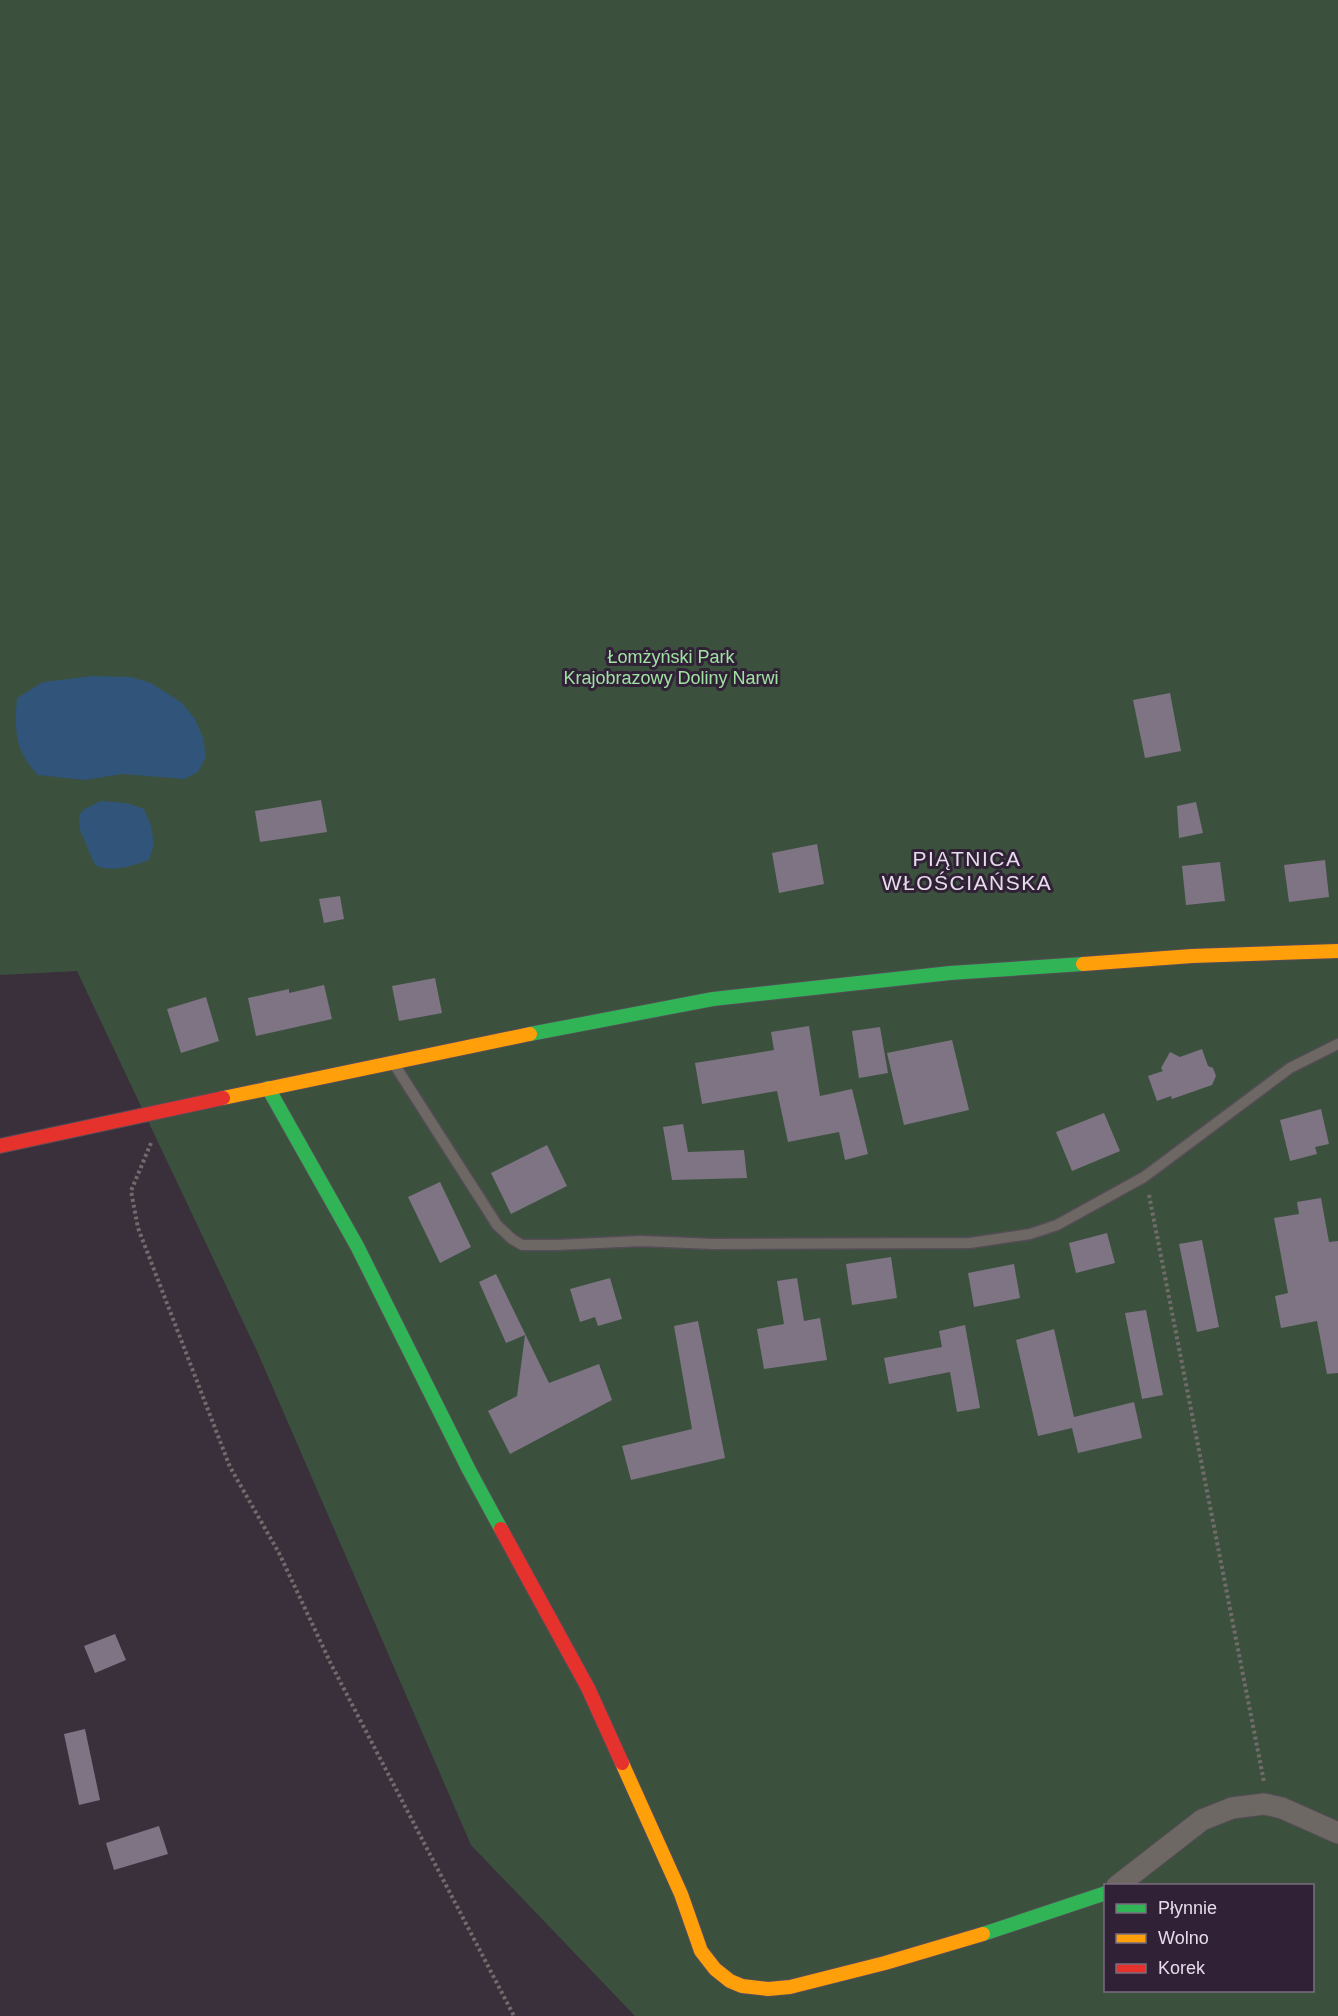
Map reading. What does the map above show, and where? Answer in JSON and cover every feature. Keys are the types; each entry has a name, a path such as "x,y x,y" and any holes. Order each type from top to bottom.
{"street":[{"path":"0,1146 392,1062 713,999 962,972 1192,956 1338,951"},
{"path":"268,1088 357,1246 469,1470 588,1688 681,1894 701,1951 715,1970 730,1981 754,1989 790,1987 975,1937 1104,1894"},
{"path":"1120,1884 1202,1820 1232,1808 1264,1804 1282,1808 1338,1833"}],"lane":[{"path":"392,1062 497,1225 522,1245 641,1241 714,1244 970,1243 1030,1234 1057,1225 1144,1177 1290,1068 1338,1044"}],"path":[{"path":"166,1109 131,1191 138,1228 230,1467 279,1553 331,1664 514,2016"},
{"path":"1144,1177 1154,1212 1264,1778 1264,1804"}],"green space":[{"name":"Łomżyński Park Krajobrazowy Doliny Narwi","path":"0,0 1338,0 1338,2016 635,2016 471,1845 257,1351 77,971 0,975"}],"water":[{"path":"93,676 131,677 151,683 182,703 195,719 203,738 206,757 198,772 184,779 122,774 85,780 38,775 20,749 16,731 17,698 43,682"},
{"path":"101,801 126,803 144,809 151,826 154,845 149,860 115,869 95,865 80,830 79,815 85,809"}],"building":[{"path":"1170,693 1181,751 1145,758 1133,700"},
{"path":"321,800 327,832 260,842 255,811"},
{"path":"1196,802 1203,833 1179,838 1177,806"},
{"path":"817,844 824,884 779,893 772,853"},
{"path":"1325,860 1329,897 1289,902 1284,865"},
{"path":"1220,862 1225,901 1186,905 1182,866"},
{"path":"340,896 344,919 324,923 319,899"},
{"path":"435,978 442,1013 399,1021 392,986"},
{"path":"324,985 332,1019 256,1036 248,998 289,989 289,993"},
{"path":"206,997 219,1041 181,1053 167,1009"},
{"path":"809,1026 820,1096 852,1089 868,1154 845,1160 839,1132 788,1142 777,1091 702,1104 695,1063 774,1050 771,1032"},
{"path":"880,1027 888,1073 859,1078 852,1031"},
{"path":"952,1040 969,1110 904,1125 887,1053"},
{"path":"1202,1049 1208,1066 1213,1068 1216,1076 1212,1085 1172,1099 1171,1096 1157,1101 1148,1076 1163,1071 1161,1068 1170,1052 1180,1057"},
{"path":"1321,1109 1329,1144 1315,1147 1317,1154 1290,1161 1280,1120"},
{"path":"1104,1113 1120,1151 1072,1171 1056,1132"},
{"path":"683,1124 688,1152 744,1150 747,1178 672,1180 663,1127"},
{"path":"547,1145 567,1186 511,1214 491,1173"},
{"path":"440,1182 471,1247 440,1263 408,1197"},
{"path":"1321,1198 1329,1242 1338,1241 1338,1373 1327,1374 1317,1321 1281,1328 1275,1296 1288,1293 1274,1218 1299,1214 1297,1202"},
{"path":"1107,1233 1115,1263 1076,1273 1069,1243"},
{"path":"1202,1240 1219,1327 1197,1332 1179,1244"},
{"path":"891,1257 897,1298 852,1305 846,1264"},
{"path":"1014,1264 1020,1298 974,1307 968,1273"},
{"path":"496,1274 549,1383 599,1364 612,1400 510,1454 488,1411 517,1396 525,1335 506,1343 479,1282"},
{"path":"610,1278 622,1319 598,1326 595,1317 580,1322 570,1289"},
{"path":"797,1278 804,1321 820,1318 827,1360 764,1369 757,1329 784,1324 777,1281"},
{"path":"1146,1310 1163,1395 1142,1399 1125,1313"},
{"path":"698,1321 725,1458 631,1480 622,1446 692,1429 674,1326"},
{"path":"965,1325 980,1408 957,1412 950,1372 889,1384 884,1358 942,1347 939,1331"},
{"path":"1054,1329 1074,1417 1134,1402 1142,1438 1078,1453 1072,1428 1038,1436 1016,1340"},
{"path":"115,1634 126,1660 95,1673 84,1646"},
{"path":"85,1729 100,1800 79,1805 64,1734"},
{"path":"159,1826 168,1854 114,1870 106,1843"}],"traffic: fast":[{"path":"530,1034 713,999 950,973 1083,964"},
{"path":"268,1088 357,1246 501,1529"},
{"path":"983,1934 1104,1894"}],"traffic: slow":[{"path":"1083,964 1192,956 1338,951"},
{"path":"223,1098 530,1034"},
{"path":"622,1763 681,1894 701,1951 715,1969 730,1981 742,1986 768,1989 790,1987 885,1963 983,1934"}],"traffic: jam":[{"path":"0,1146 223,1098"},
{"path":"501,1529 588,1688 622,1763"}],"district":[{"name":"PIĄTNICA WŁOŚCIAŃSKA","path":"967,870"}]}
